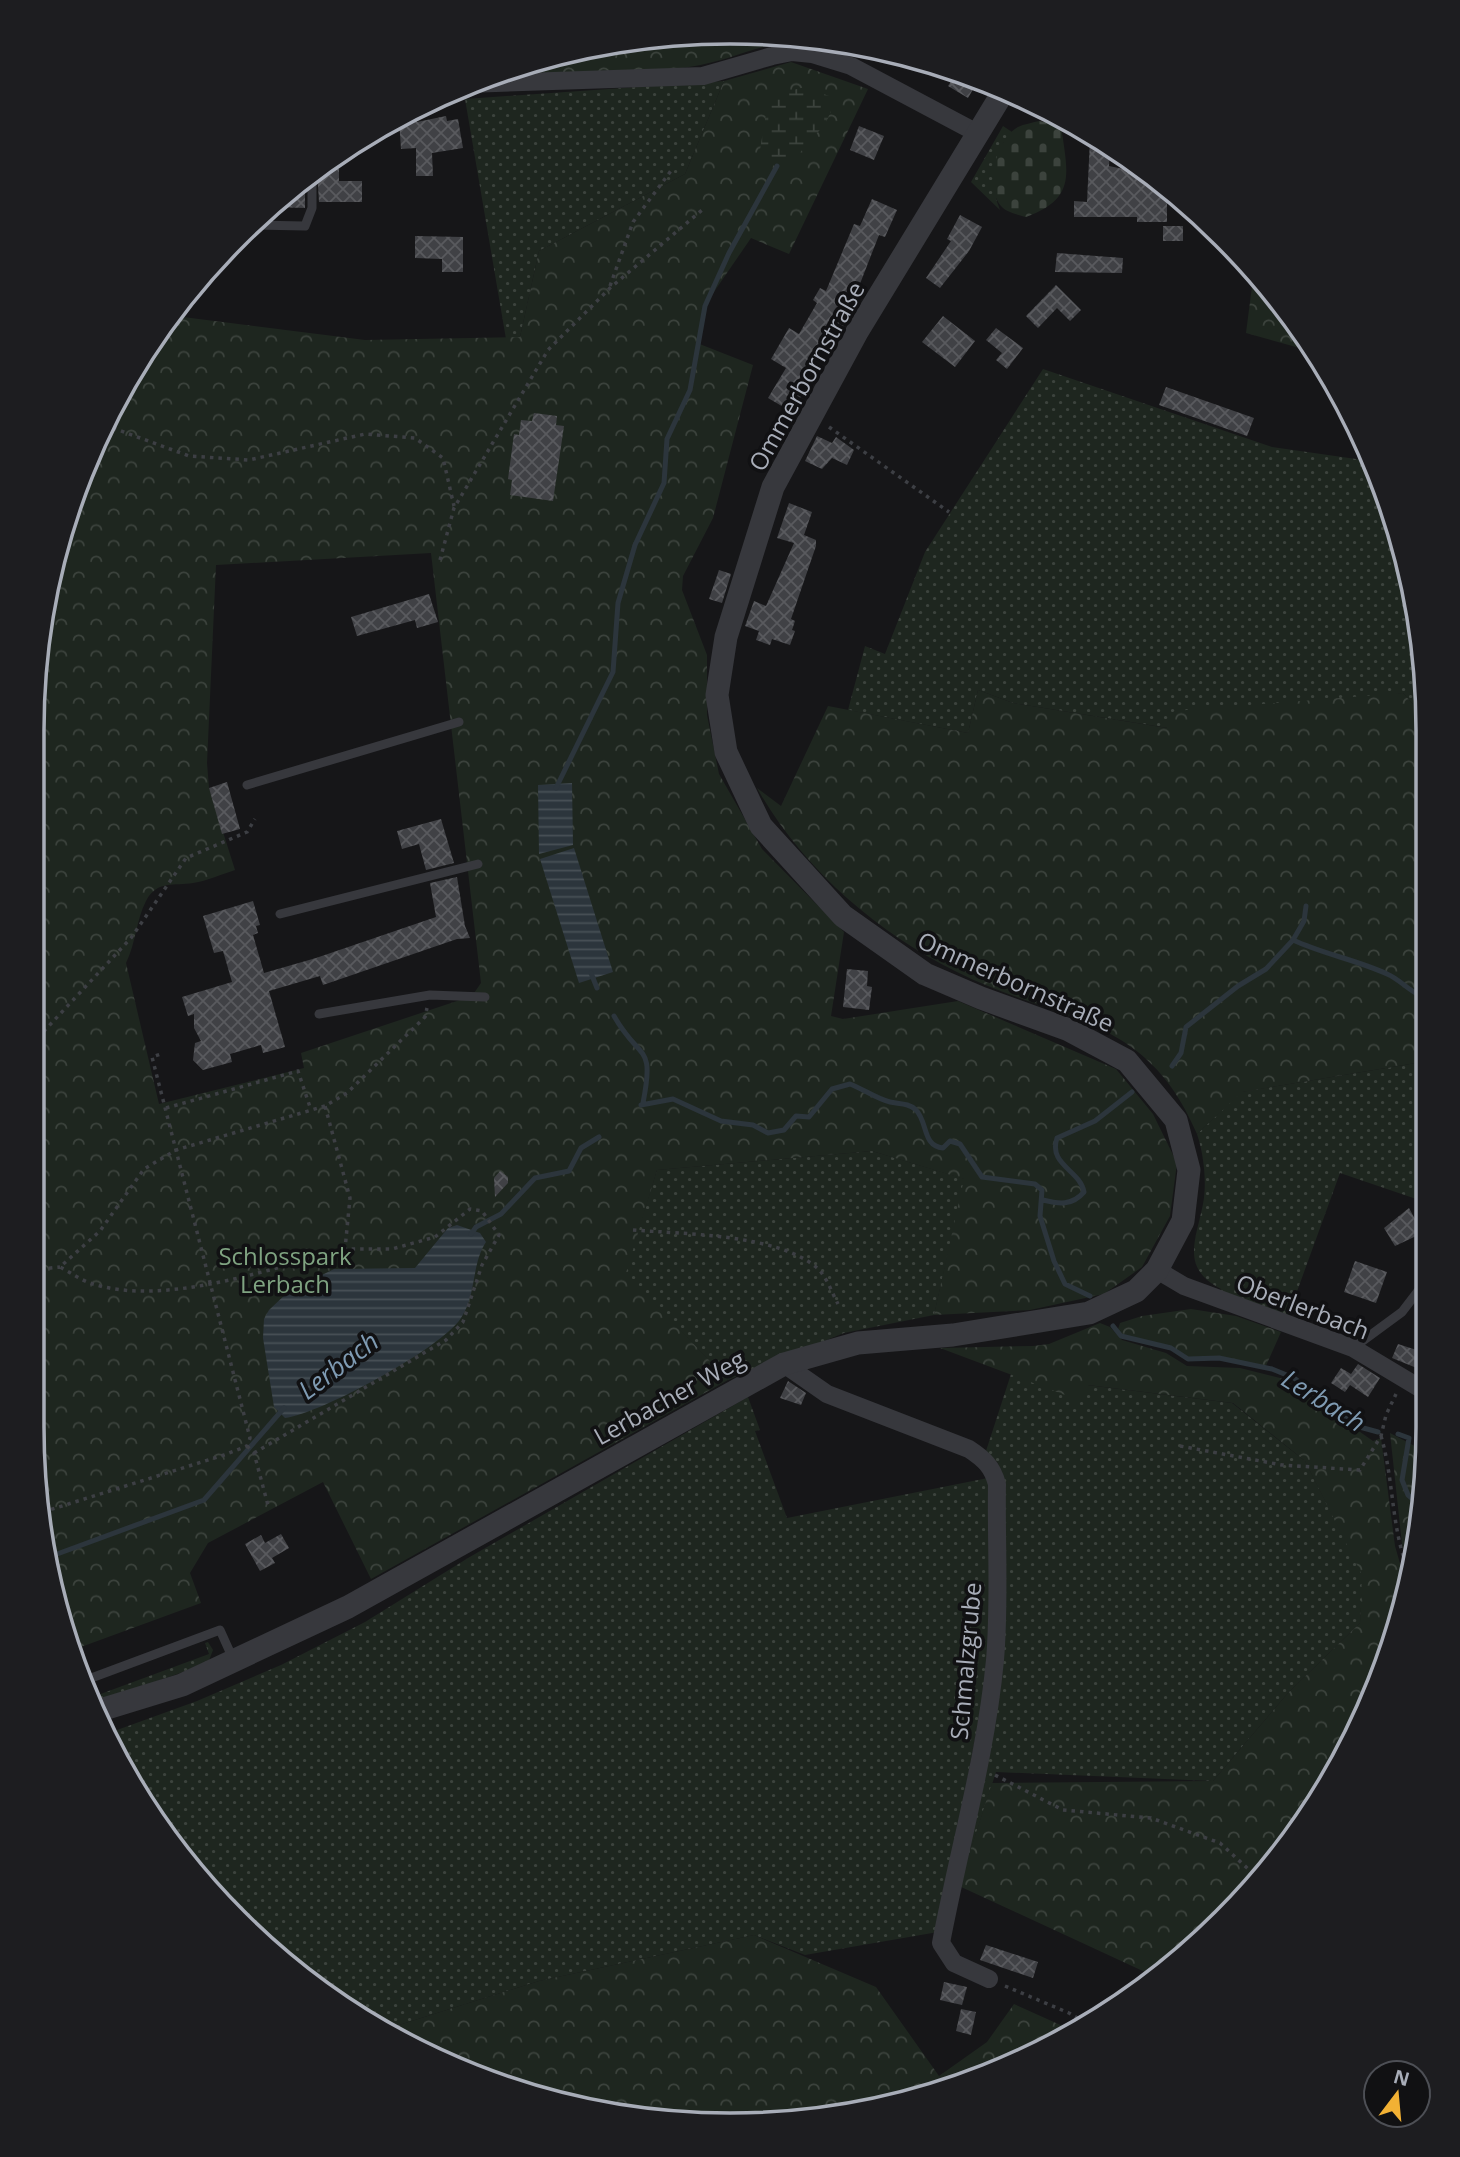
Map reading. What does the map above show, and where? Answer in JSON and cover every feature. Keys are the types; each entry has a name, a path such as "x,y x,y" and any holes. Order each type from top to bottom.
{"street":[{"path":"504,82 703,76 772,56 802,53 851,66 979,134"},
{"name":"Ommerbornstraße","path":"999,99 810,414 773,487 726,637 718,695 726,752 761,826 843,916 925,974 1069,1030 1128,1061 1176,1120 1189,1170 1183,1221 1157,1270"},
{"name":"Oberlerbach","path":"1157,1270 1208,1296 1353,1348 1416,1386"},
{"name":"Lerbacher Weg","path":"105,1709 182,1685 348,1608 784,1364 858,1343 953,1335 1089,1312 1136,1291 1157,1270"},
{"name":"Schmalzgrube","path":"784,1364 827,1394 969,1449 986,1460 993,1472 997,1484 999,1601 995,1663 981,1768 941,1943 954,1963 989,1979"}],"lane":[{"path":"266,225 305,226 312,208 312,186"},
{"path":"247,785 459,722"},
{"path":"280,914 478,864"},
{"path":"319,1014 430,995 485,997"},
{"path":"1353,1348 1402,1312 1416,1294"},
{"path":"91,1678 220,1630 235,1661"}],"path":[{"path":"610,288 633,222 673,168"},
{"path":"439,560 454,508 548,350 610,288 702,210"},
{"path":"810,414 949,512"},
{"path":"114,428 189,456 249,460 365,434 415,438 443,458 454,508"},
{"path":"44,1031 131,938 186,858 247,832 256,819"},
{"path":"60,1267 100,1231 144,1169 176,1150 325,1106 346,1093 425,1017 430,995"},
{"path":"161,1054 152,1057 209,1284 248,1425 250,1438 247,1446"},
{"path":"166,1108 298,1071 311,1110"},
{"path":"325,1106 350,1198 345,1249"},
{"path":"44,1269 60,1267 93,1284 152,1292 209,1284 345,1249 392,1249 435,1237 470,1209 482,1211 499,1235 482,1265 463,1322 446,1340 254,1453"},
{"path":"633,1230 746,1241 793,1254 818,1268 838,1304"},
{"path":"1180,1446 1282,1465 1360,1470 1381,1436 1386,1415 1404,1380"},
{"path":"1381,1436 1390,1468 1399,1548 1403,1559"},
{"path":"247,1446 254,1453 269,1509"},
{"path":"49,1510 247,1446"},
{"path":"981,1768 1063,1810 1151,1818 1220,1843 1252,1872"},
{"path":"989,1979 1078,2018"}],"green space":[{"path":"685,45 774,45 689,67 601,74 526,75 596,57 640,50"},
{"name":"Schlosspark Lerbach","path":"791,62 868,89 789,254 751,238 707,302 697,343 753,365 713,518 683,576 682,590 707,655 707,715 719,774 762,849 844,932 831,1016 843,1019 958,1001 1116,1069 1153,1114 1177,1163 1170,1216 1142,1267 1104,1294 1030,1310 934,1315 964,1179 872,1151 657,1170 626,1273 728,1380 371,1579 323,1482 208,1543 190,1573 201,1603 80,1647 57,1561 45,1472 44,730 45,685 57,596 80,509 96,467 136,387 182,317 365,340 520,337 539,251 685,174 724,81","holes":["431,553 481,983 472,996 301,1053 304,1068 159,1104 126,963 140,916 150,894 161,887 198,882 235,870 209,788 207,763 216,565"]},
{"path":"724,81 685,174 539,251 520,337 506,339 465,99"},
{"path":"805,87 837,99 825,124 784,171 769,163 760,150 769,96"},
{"path":"1039,121 1062,130 1066,170 1062,192 1043,210 1026,217 1009,212 1001,206 993,187 998,152 1010,133 1020,126"},
{"path":"1003,126 1012,132 1003,143 996,199 1000,210 971,182"},
{"path":"1252,285 1300,348 1246,333"},
{"path":"1043,369 1272,447 1361,460 1380,509 1403,596 1415,707 1403,693 1168,728 1013,703 978,690 968,733 848,710 865,646 885,654 925,552"},
{"path":"978,690 1013,703 1167,728 1174,711 1403,693 1415,707 1416,1063 1242,1092 1197,1134 1176,1094 1152,1065 1126,1043 1096,1027 957,972 898,938 870,917 819,871 796,845 757,788 781,806 828,706 968,733"},
{"path":"1416,1063 1416,1199 1340,1173 1287,1319 1218,1296 1221,1289 1208,1281 1195,1262 1195,1241 1205,1187 1197,1134 1241,1092"},
{"path":"872,1151 965,1179 934,1315 844,1333 728,1380 625,1273 657,1170"},
{"path":"1191,1309 1236,1316 1281,1332 1265,1368 1219,1359 1191,1360 1167,1347 1124,1338 1115,1328 1118,1329 1120,1323 1142,1316"},
{"path":"1100,1323 1110,1327 1122,1340 1166,1353 1187,1366 1240,1368 1284,1379 1373,1441 1381,1438 1395,1546 1401,1568 1380,1648 1364,1690 1345,1731 1301,1808 1246,1879 1215,1912 1144,1974 1145,1972 959,1886 992,1783 1213,1781 1288,1693 1360,1623 1362,1575 1305,1461 1233,1403 1088,1385 1081,1401 940,1348 1049,1344"},
{"path":"1011,1374 1081,1400 1087,1385 1232,1403 1305,1461 1363,1575 1360,1623 1288,1693 1213,1781 996,1772 959,1886 985,1771 1002,1478 998,1463 986,1451"},
{"path":"748,1397 760,1430 755,1431 787,1518 988,1478 991,1494 989,1666 938,1932 805,1955 754,1935 539,1981 396,2026 349,1998 312,1971 245,1912 186,1845 159,1808 115,1731 197,1701 281,1665 365,1622 468,1558"},
{"path":"1390,1433 1416,1446 1415,1472 1404,1554"},
{"path":"208,1642 213,1650 208,1663 101,1701 98,1695 209,1654 205,1643"},
{"path":"754,1935 876,1987 939,2076 987,2042 1014,2004 1063,2026 993,2061 908,2090 820,2107 730,2113 640,2107 552,2090 467,2061 396,2026 539,1981"}],"water":[{"path":"572,783 573,845 539,854 538,785"},
{"path":"574,848 613,972 579,983 540,859"},
{"path":"457,1225 480,1233 486,1242 478,1260 470,1299 461,1318 430,1346 379,1378 325,1405 285,1418 274,1407 263,1338 264,1319 269,1310 288,1292 334,1269 415,1268 448,1228"}],"building":[{"path":"952,80 973,89 968,98 948,86"},
{"path":"446,116 447,121 458,119 463,148 432,153 433,176 416,176 416,148 401,149 400,129 417,120"},
{"path":"859,126 884,136 874,160 850,150"},
{"path":"1090,146 1109,158 1109,166 1125,169 1167,202 1167,222 1137,222 1137,217 1074,217 1074,201 1087,202"},
{"path":"335,169 339,169 339,181 362,181 362,202 319,202 318,182"},
{"path":"305,192 305,208 286,207"},
{"path":"872,199 897,210 885,237 879,235 856,294 842,317 847,320 837,337 830,333 795,389 803,393 792,412 768,398 786,368 771,359 789,328 799,334 817,303 813,300 820,288 826,291 854,224 860,226"},
{"path":"960,215 982,227 969,251 940,288 926,278 951,241 947,239"},
{"path":"1163,226 1183,226 1183,241 1163,241"},
{"path":"415,236 463,237 463,272 442,272 442,259 415,258"},
{"path":"1057,253 1123,258 1122,273 1055,272"},
{"path":"1056,285 1081,310 1070,321 1057,308 1038,328 1026,316"},
{"path":"943,316 975,341 955,367 922,342"},
{"path":"996,328 1023,348 1007,369 996,360 1002,353 986,340"},
{"path":"1166,387 1254,418 1247,436 1159,405"},
{"path":"534,413 557,416 556,425 564,426 553,501 510,495 512,480 508,479 514,434 519,435 521,420 532,421"},
{"path":"817,436 832,443 836,437 854,450 847,465 832,458 822,469 805,461"},
{"path":"789,503 812,512 804,535 816,540 816,546 791,619 795,621 792,630 795,631 790,645 772,639 770,645 756,640 759,631 745,626 754,601 766,606 794,543 777,538"},
{"path":"719,570 731,574 722,603 709,599"},
{"path":"429,594 438,622 417,628 415,620 357,636 351,617"},
{"path":"227,782 240,829 222,834 209,788"},
{"path":"441,819 454,863 426,870 419,844 402,849 397,831"},
{"path":"457,877 465,926 470,938 457,939 323,985 320,976 269,991 285,1047 263,1053 261,1045 230,1054 232,1062 203,1070 193,1060 195,1043 201,1041 194,1028 194,1014 188,1016 182,997 232,982 223,951 214,953 203,916 253,901 260,925 256,926 258,933 253,935 264,973 436,917 430,883"},
{"path":"847,969 868,971 867,986 872,987 869,1010 843,1007"},
{"path":"500,1171 508,1177 508,1183 495,1197 494,1178"},
{"path":"1409,1208 1416,1218 1416,1236 1395,1246 1384,1228"},
{"path":"1355,1261 1387,1272 1376,1303 1344,1292"},
{"path":"1398,1344 1416,1350 1416,1368 1392,1358"},
{"path":"1358,1364 1380,1378 1368,1397 1350,1385 1345,1392 1331,1383 1341,1368 1351,1374"},
{"path":"788,1381 806,1393 801,1405 780,1398"},
{"path":"281,1534 289,1548 272,1558 275,1563 260,1571 245,1544 261,1535 265,1543"},
{"path":"986,1945 1038,1962 1033,1978 980,1960"},
{"path":"944,1982 967,1987 962,2005 940,2000"},
{"path":"961,2009 976,2012 971,2035 956,2031"}],"waterway":[{"path":"556,788 613,672 618,603 635,545 664,483 667,439 690,390 705,306 729,253 777,166"},
{"path":"1293,940 1304,921 1306,906"},
{"path":"1172,1066 1181,1053 1186,1027 1238,986 1266,969 1293,940 1387,974 1416,993"},
{"path":"591,973 597,988"},
{"path":"614,1016 646,1061 643,1103"},
{"name":"Lerbach","path":"641,1105 673,1099 721,1121 753,1125 768,1133 784,1130 796,1116 809,1117 832,1089 850,1084 885,1101 910,1106 920,1115 932,1143 943,1148 950,1141 960,1144 982,1177 1035,1184 1042,1190 1040,1216 1054,1261 1065,1284 1090,1296"},
{"path":"1043,1200 1065,1203 1075,1200 1084,1192 1077,1178 1057,1155 1057,1138 1095,1121 1132,1092"},
{"name":"Lerbach","path":"471,1234 476,1227 501,1214 535,1178 569,1171 581,1148 599,1137"},
{"name":"Lerbach","path":"1113,1326 1121,1336 1171,1348 1188,1359 1219,1358 1272,1369 1294,1378 1356,1426 1378,1432"},
{"name":"Lerbach","path":"56,1554 204,1500 284,1408"},
{"name":"Lerbach","path":"1398,1434 1409,1438 1402,1480 1412,1498"}]}
